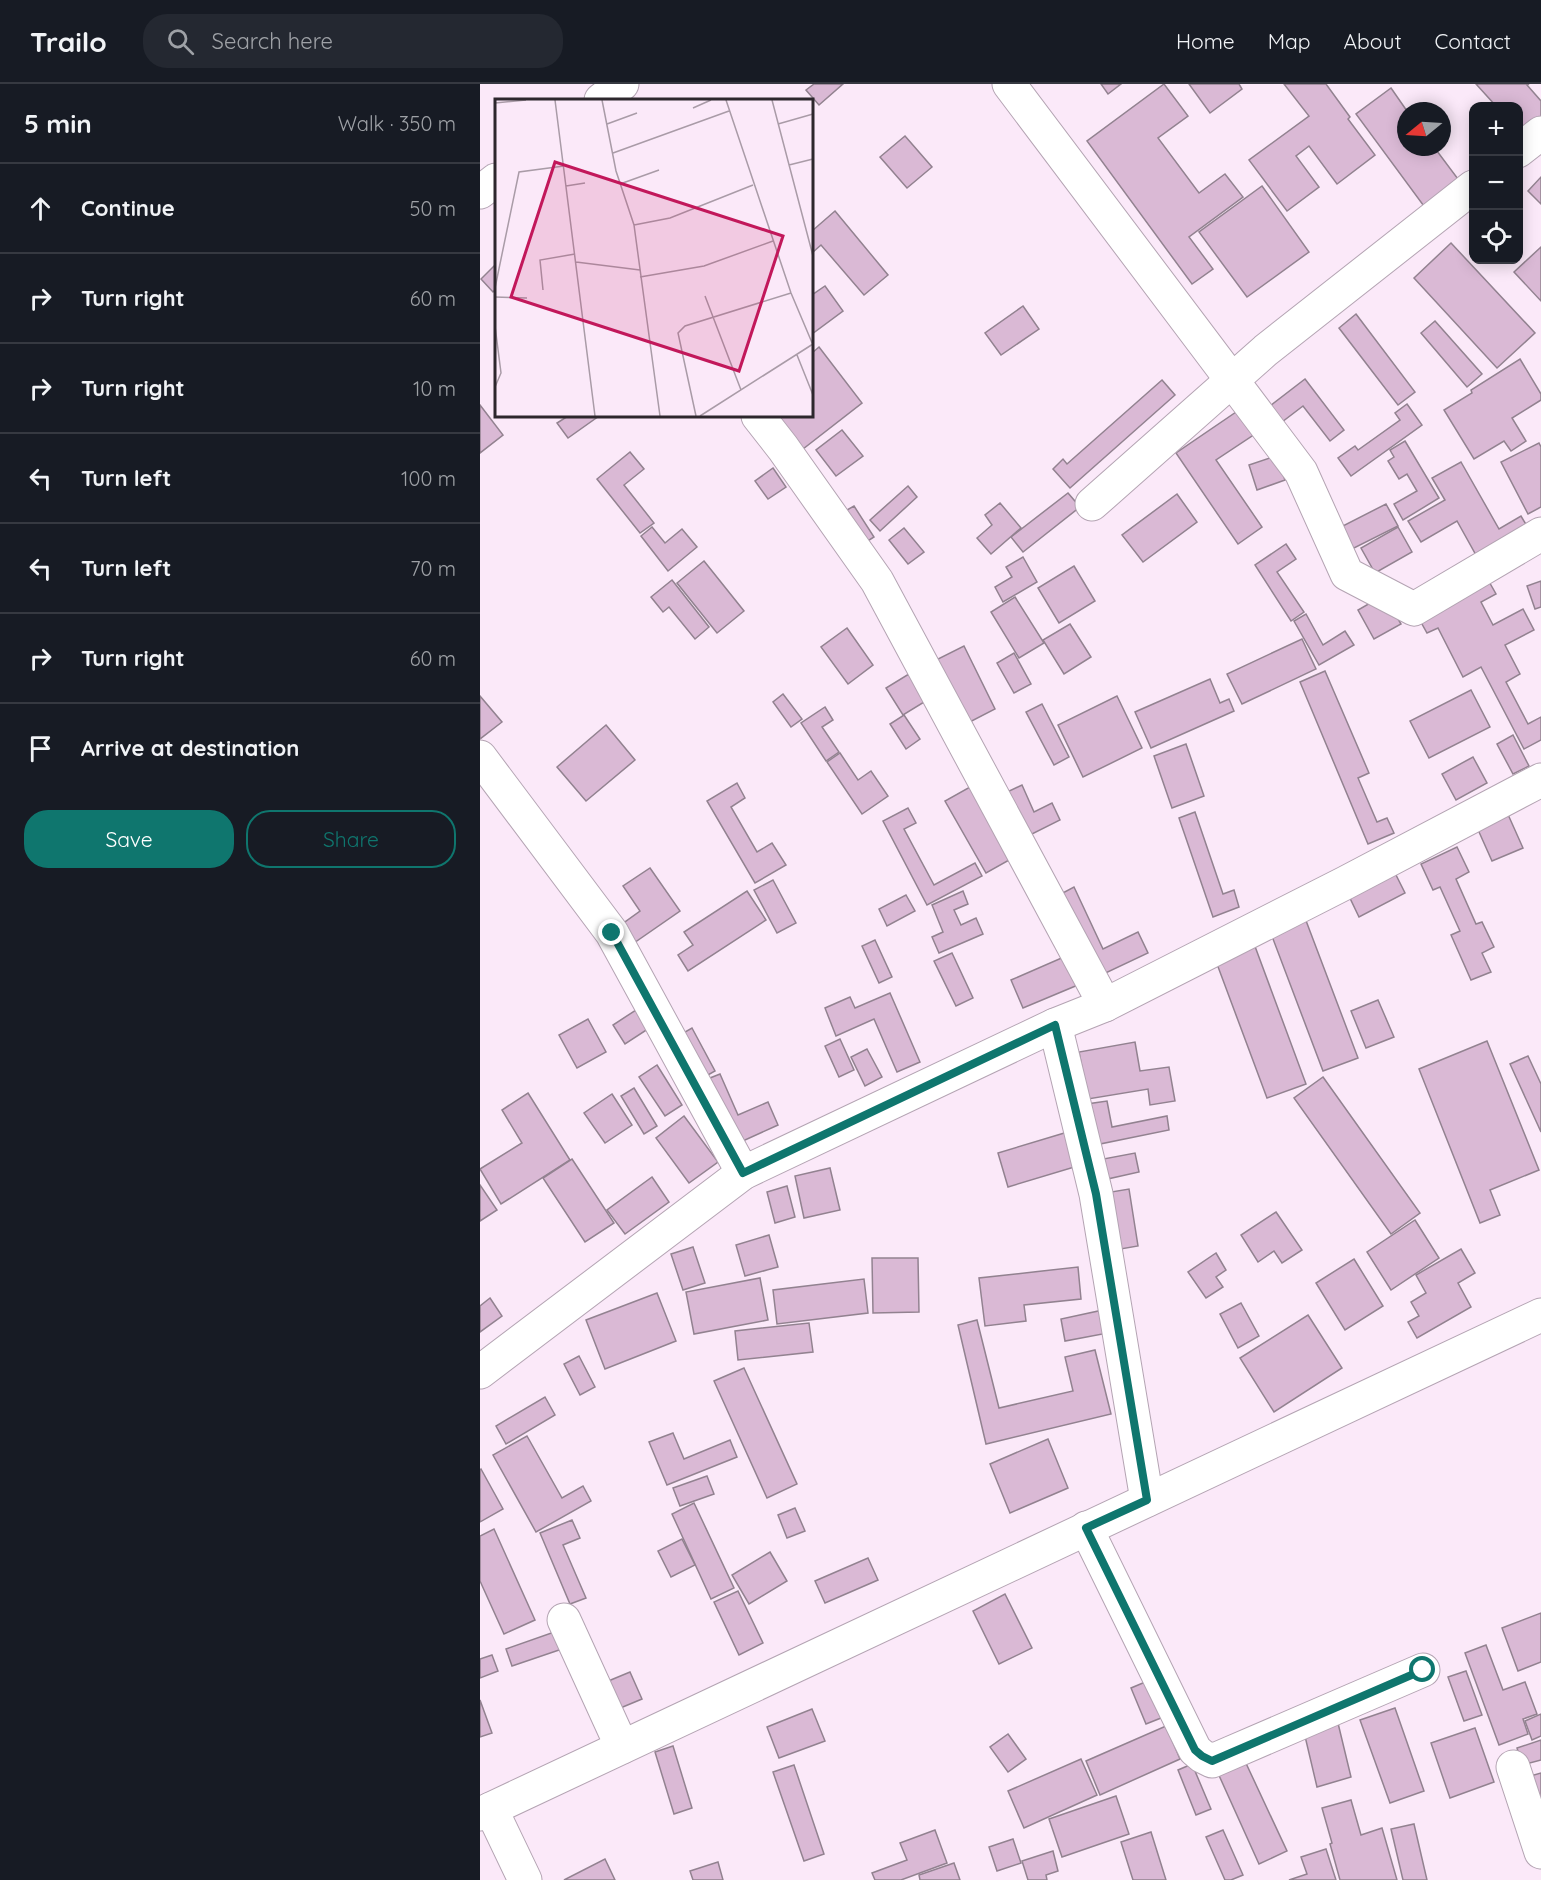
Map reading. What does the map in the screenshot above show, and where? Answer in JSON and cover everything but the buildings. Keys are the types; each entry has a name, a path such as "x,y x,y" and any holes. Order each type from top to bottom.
{"street":[{"path":"602,99 622,84"},
{"path":"1009,84 1301,472 1347,574 1414,609 1541,534"},
{"path":"1523,147 1541,133"},
{"path":"480,192 495,181"},
{"path":"1092,504 1266,350 1469,190"},
{"path":"759,417 877,581 1105,1005"},
{"path":"480,757 612,933 743,1173"},
{"path":"482,1367 743,1173 1055,1025 1105,1005 1541,780"},
{"path":"1055,1025 1096,1194 1147,1500"},
{"path":"525,1880 486,1812 1541,1315"},
{"path":"1086,1528 1195,1750 1212,1761 1423,1670"},
{"path":"564,1620 622,1747"},
{"path":"1514,1767 1541,1852"}],"route":[{"path":"612,933 743,1173 1055,1025 1096,1194 1147,1500 1086,1528 1195,1750 1212,1761 1423,1670"}]}
